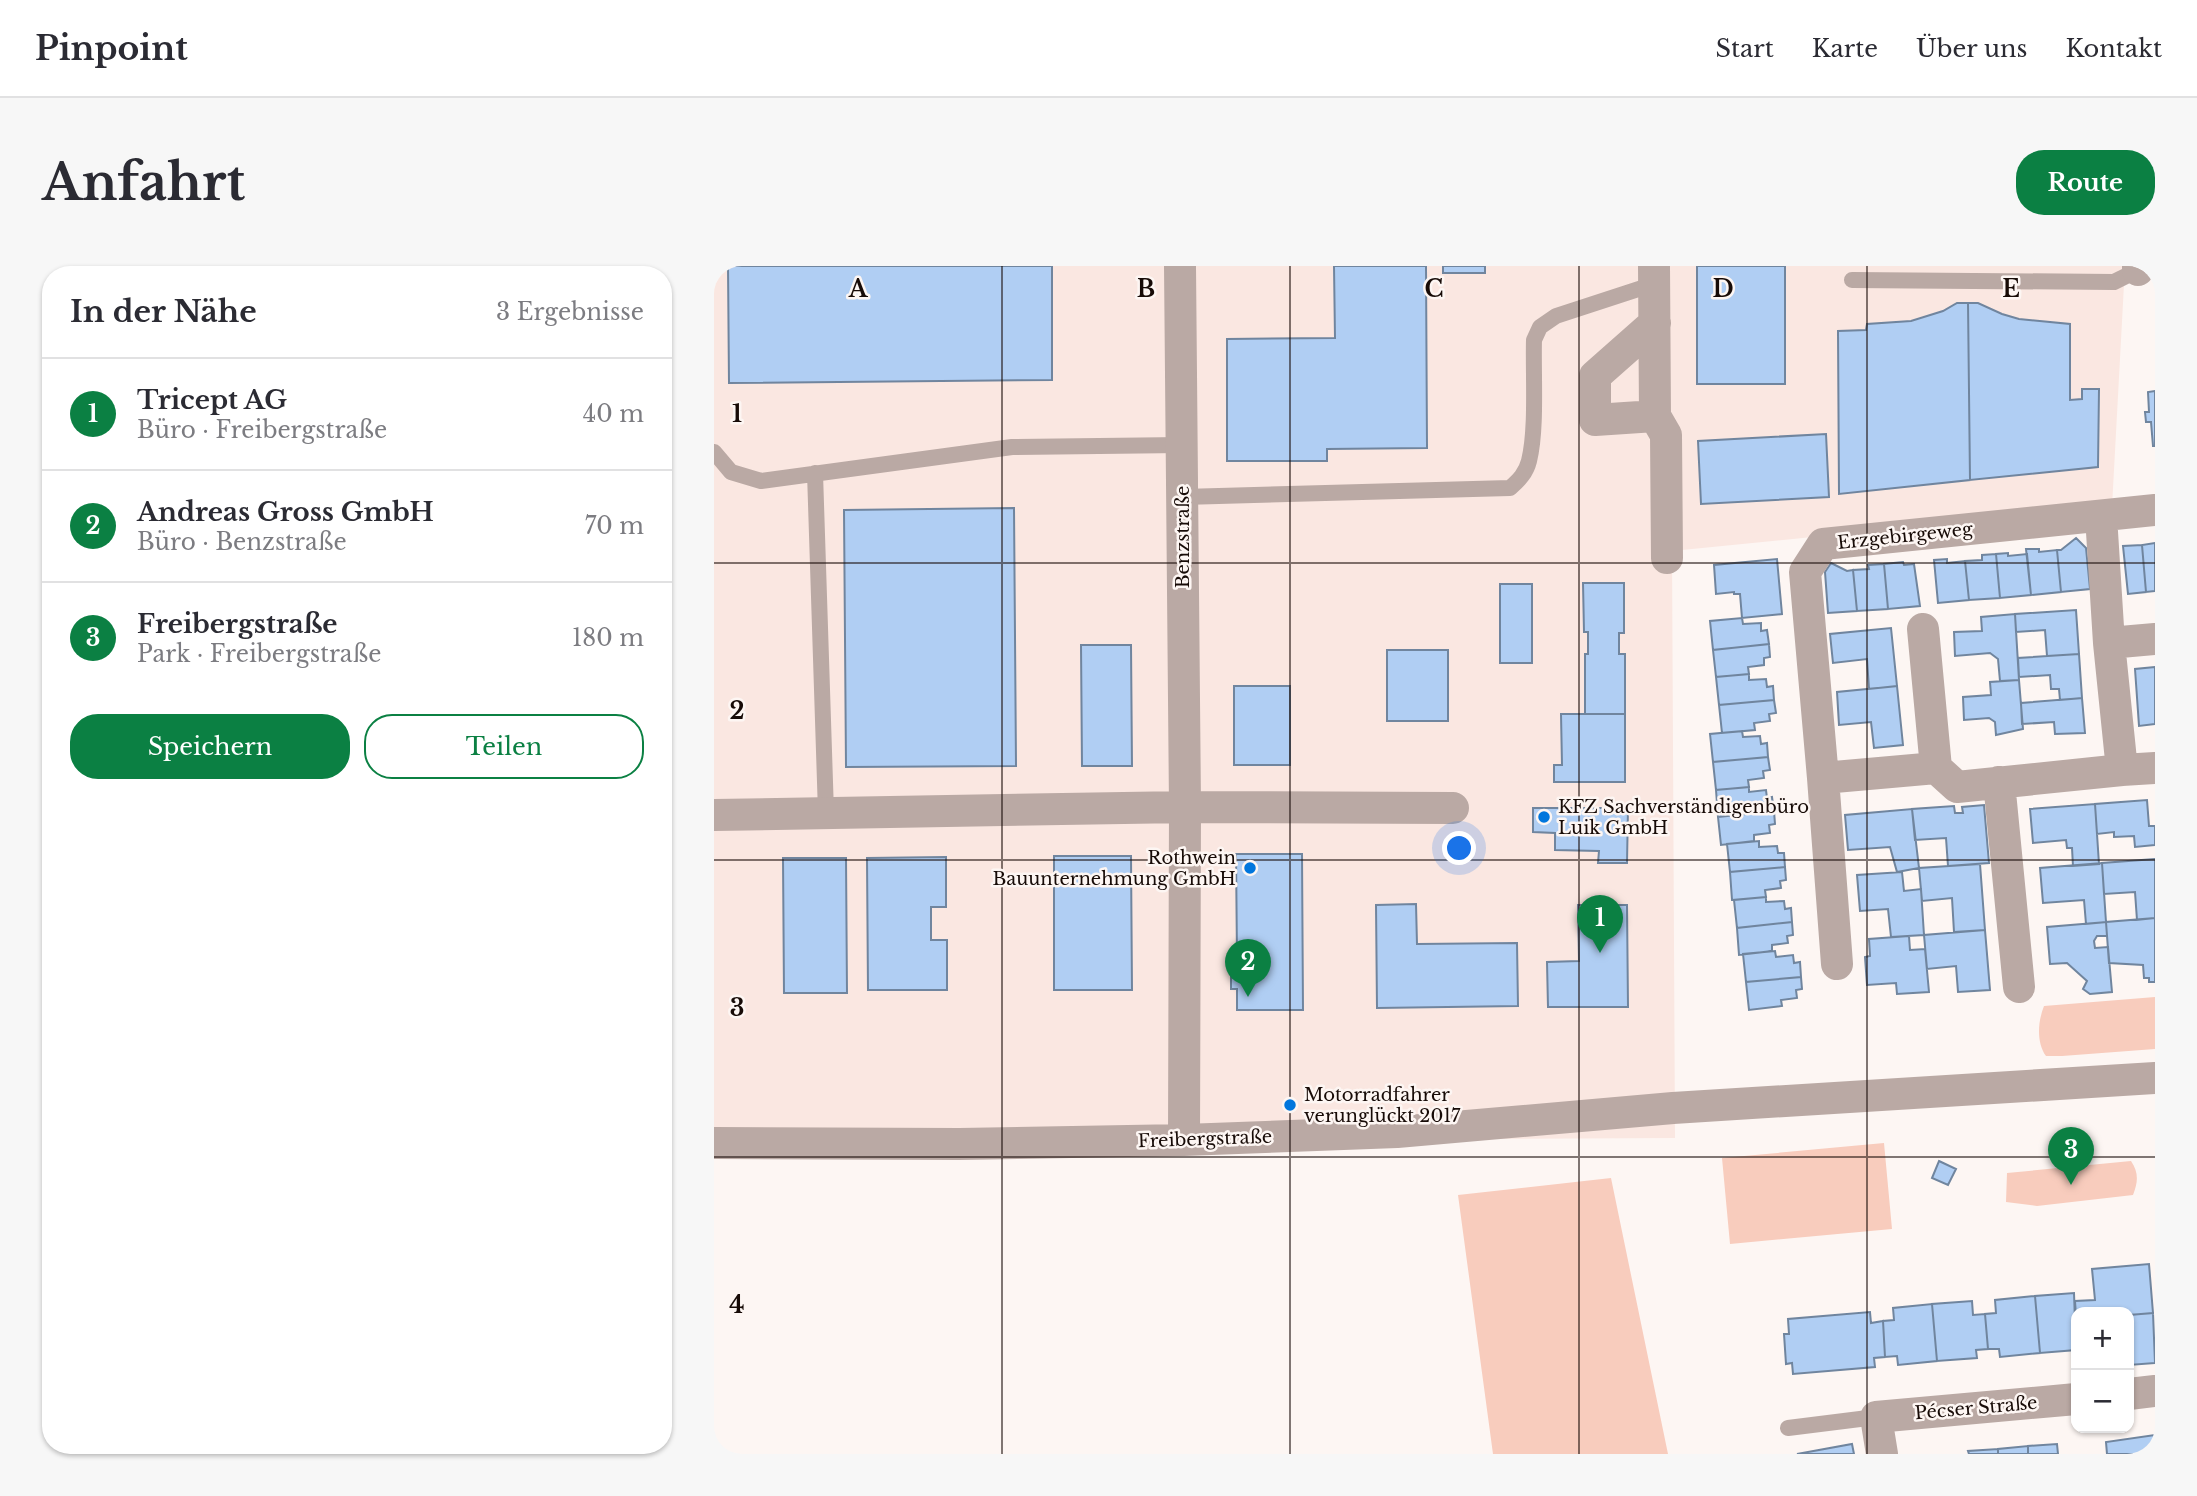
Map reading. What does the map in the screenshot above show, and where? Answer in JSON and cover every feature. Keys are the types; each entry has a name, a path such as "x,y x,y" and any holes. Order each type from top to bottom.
{"street":[{"name":"Benzstraße","path":"1180,266 1185,807 1184,1140"},
{"path":"1654,275 1655,416 1666,435 1667,558"},
{"path":"1655,323 1595,376 1595,420 1655,416"},
{"name":"Erzgebirgeweg","path":"1837,964 1824,778 1805,572 1823,544 2155,510"},
{"path":"2101,516 2109,643 2122,770"},
{"path":"1923,629 1936,768 1957,787 2155,768"},
{"path":"2109,643 2155,639"},
{"path":"1824,778 1936,768"},
{"path":"1999,782 2019,987"},
{"path":"714,815 1185,807 1454,808"},
{"name":"Freibergstraße","path":"714,1143 959,1144 1184,1140 1397,1132 1673,1108 2155,1078"},
{"path":"2134,1393 2155,1391"},
{"name":"Pécser Straße","path":"1876,1417 2071,1399"},
{"path":"1876,1417 1882,1454"}],"lane":[{"path":"1852,280 2114,282 2138,268"},
{"path":"1183,497 1510,488 1522,478 1529,462 1534,340 1540,327 1556,316 1654,275"},
{"path":"714,452 731,472 761,481 1012,447 1182,445"},
{"path":"815,473 826,813"},
{"name":"Pécser Straße","path":"1788,1428 1876,1417"}],"shaded area":[{"path":"714,266 2125,266 2112,507 1672,551 1675,1138 1143,1141 714,1130"},
{"path":"2155,997 2155,1049 2046,1056 2039,1031 2044,1006"},
{"path":"1884,1143 1892,1229 1730,1244 1722,1158"},
{"path":"2131,1161 2137,1178 2133,1195 2037,1206 2006,1202 2007,1173"},
{"path":"1611,1178 1668,1454 1493,1454 1458,1195"}],"building":[{"path":"728,266 1052,266 1052,380 729,383"},
{"path":"1334,266 1426,266 1427,448 1327,449 1327,461 1227,461 1227,339 1335,338"},
{"path":"1443,266 1485,266 1485,273 1443,273"},
{"path":"1697,266 1785,266 1785,384 1697,384"},
{"path":"1957,303 1968,303 1970,480 1839,494 1838,331 1866,330 1867,324 1911,321 1943,311"},
{"path":"1968,303 1978,303 2019,319 2070,324 2070,400 2082,399 2082,389 2099,389 2098,467 1970,480"},
{"path":"2155,391 2153,446 2151,422 2146,422 2145,412 2149,412 2148,392"},
{"path":"1826,434 1829,497 1701,504 1698,441"},
{"path":"1014,508 1016,766 846,767 844,510"},
{"path":"2076,538 2086,548 2090,589 2061,592 2057,550 2061,550"},
{"path":"2155,543 2155,591 2146,592 2142,545"},
{"path":"2142,545 2146,592 2128,594 2123,546"},
{"path":"2026,549 2039,549 2039,552 2057,550 2061,592 2031,595"},
{"path":"2008,553 2008,556 2027,554 2031,595 2000,598 1996,554"},
{"path":"1996,554 2000,598 1969,600 1965,561 1982,560 1982,555"},
{"path":"1777,559 1782,614 1742,618 1740,594 1716,594 1714,565"},
{"path":"1947,559 1947,563 1965,561 1969,600 1938,603 1934,560"},
{"path":"1903,562 1904,565 1914,564 1920,606 1888,609 1884,564"},
{"path":"1831,563 1847,571 1853,570 1857,611 1828,613 1825,572"},
{"path":"1884,564 1888,609 1857,611 1853,570"},
{"path":"1583,583 1624,583 1624,633 1619,633 1619,654 1625,654 1625,714 1585,714 1585,654 1588,654 1588,632 1584,632"},
{"path":"1500,584 1532,584 1532,663 1500,663"},
{"path":"2076,610 2079,654 2047,656 2045,630 2016,632 2015,614"},
{"path":"2015,614 2019,680 2000,681 1998,659 1990,653 1955,656 1954,632 1982,631 1981,617"},
{"path":"1742,618 1743,624 1761,623 1761,631 1767,630 1769,644 1713,650 1710,621"},
{"path":"1891,628 1897,686 1869,689 1867,659 1833,663 1830,634"},
{"path":"1769,644 1770,657 1764,658 1764,665 1748,667 1749,674 1716,677 1713,650"},
{"path":"1081,645 1131,645 1132,766 1082,766"},
{"path":"1387,650 1448,650 1448,721 1387,721"},
{"path":"2079,654 2082,698 2060,700 2059,689 2051,689 2050,675 2019,677 2018,658"},
{"path":"2155,667 2155,724 2139,726 2135,669"},
{"path":"1749,674 1749,680 1766,679 1767,687 1773,686 1774,700 1719,705 1716,677"},
{"path":"2019,680 2023,729 1996,735 1995,722 1989,718 1964,720 1963,697 1991,695 1990,682"},
{"path":"1234,686 1290,686 1290,765 1234,765"},
{"path":"1897,686 1903,745 1874,748 1871,722 1839,725 1837,692"},
{"path":"2082,698 2085,733 2055,734 2054,722 2022,724 2021,703"},
{"path":"1774,700 1776,713 1769,714 1770,721 1754,723 1755,730 1722,733 1719,705"},
{"path":"1561,714 1625,714 1625,782 1554,782 1554,765 1562,765"},
{"path":"1742,731 1743,737 1760,736 1761,744 1767,743 1768,757 1713,762 1710,734"},
{"path":"1768,757 1770,770 1763,771 1764,778 1748,780 1749,787 1716,790 1713,762"},
{"path":"1749,787 1749,792 1766,790 1767,798 1772,797 1774,811 1718,817 1716,790"},
{"path":"2147,800 2149,826 2155,826 2155,845 2135,847 2134,836 2114,837 2114,832 2097,834 2095,804"},
{"path":"2095,804 2099,864 2073,866 2072,848 2067,848 2066,840 2033,843 2030,809"},
{"path":"1984,805 1989,863 1948,866 1946,838 1915,840 1912,809 1954,806 1955,813 1963,813 1962,807"},
{"path":"1533,808 1628,808 1627,863 1598,863 1599,851 1555,850 1555,833 1533,832"},
{"path":"1912,809 1919,868 1897,872 1890,847 1848,850 1845,815"},
{"path":"1774,811 1775,824 1769,825 1770,833 1754,835 1754,841 1721,845 1718,817"},
{"path":"1759,841 1759,847 1777,846 1778,853 1784,853 1785,867 1730,872 1727,844"},
{"path":"1236,854 1302,854 1303,1010 1237,1010 1237,989 1231,989 1231,958 1237,957"},
{"path":"1054,856 1131,856 1132,990 1054,990"},
{"path":"946,857 946,907 931,907 931,940 947,940 947,990 868,990 867,858"},
{"path":"783,858 846,858 847,993 784,993"},
{"path":"2155,859 2155,918 2137,920 2135,892 2104,894 2102,863"},
{"path":"2102,863 2106,922 2086,924 2084,900 2043,903 2040,868"},
{"path":"1980,864 1985,930 1954,932 1952,898 1922,901 1919,868"},
{"path":"1785,867 1786,880 1780,881 1781,888 1765,890 1766,897 1732,900 1730,872"},
{"path":"1902,872 1904,891 1921,889 1924,935 1891,937 1888,909 1860,911 1857,875"},
{"path":"1766,897 1766,902 1784,901 1785,909 1791,908 1792,922 1737,928 1734,900"},
{"path":"1416,904 1417,944 1517,943 1518,1006 1377,1008 1376,905"},
{"path":"1578,905 1627,905 1628,1007 1548,1007 1547,962 1579,961"},
{"path":"2155,918 2155,982 2144,978 2143,965 2109,963 2106,922"},
{"path":"1792,922 1793,935 1787,936 1788,943 1772,945 1772,951 1739,955 1737,928"},
{"path":"2106,922 2107,936 2097,936 2094,941 2095,948 2108,947 2112,992 2090,994 2083,989 2087,981 2067,963 2050,964 2047,927"},
{"path":"1985,930 1990,990 1958,992 1956,966 1927,969 1924,935"},
{"path":"1909,936 1910,950 1925,949 1929,992 1897,994 1896,983 1867,985 1865,957 1870,956 1869,939"},
{"path":"1775,951 1776,957 1793,955 1794,963 1800,962 1801,977 1746,982 1743,954"},
{"path":"1801,977 1802,989 1796,990 1797,998 1781,1000 1782,1006 1749,1010 1746,982"},
{"path":"1939,1161 1956,1169 1948,1185 1932,1178"},
{"path":"2149,1264 2153,1313 2134,1315 2134,1307 2075,1307 2075,1301 2095,1300 2092,1269"},
{"path":"2074,1293 2074,1307 2071,1307 2071,1350 2040,1353 2035,1296"},
{"path":"2035,1296 2040,1353 2000,1357 1999,1349 1988,1349 1985,1314 1996,1313 1995,1300"},
{"path":"1972,1301 1973,1315 1985,1314 1988,1349 1976,1350 1977,1358 1937,1361 1932,1304"},
{"path":"1932,1304 1937,1361 1898,1365 1897,1356 1885,1357 1883,1321 1894,1320 1893,1308"},
{"path":"1870,1312 1871,1323 1883,1321 1885,1357 1874,1358 1875,1367 1793,1374 1792,1363 1786,1364 1784,1334 1789,1334 1788,1319"},
{"path":"2153,1313 2155,1363 2134,1365 2134,1315"},
{"path":"2155,1435 2155,1454 2107,1454 2106,1442"},
{"path":"1852,1444 1854,1454 1797,1454"},
{"path":"2057,1444 2058,1454 2028,1454 2028,1446"},
{"path":"2028,1446 2028,1454 1998,1454 1998,1449"},
{"path":"1998,1449 1998,1454 1969,1454 1968,1451"}],"place":[{"name":"KFZ Sachverständigenbüro Luik GmbH","path":"1544,817"},
{"name":"Rothwein Bauunternehmung GmbH","path":"1250,868"},
{"name":"Tricept AG","path":"1600,953"},
{"name":"Andreas Gross GmbH","path":"1248,997"},
{"name":"Motorradfahrer verunglückt 2017","path":"1290,1105"},
{"name":"Freibergstraße","path":"2071,1185"}]}
